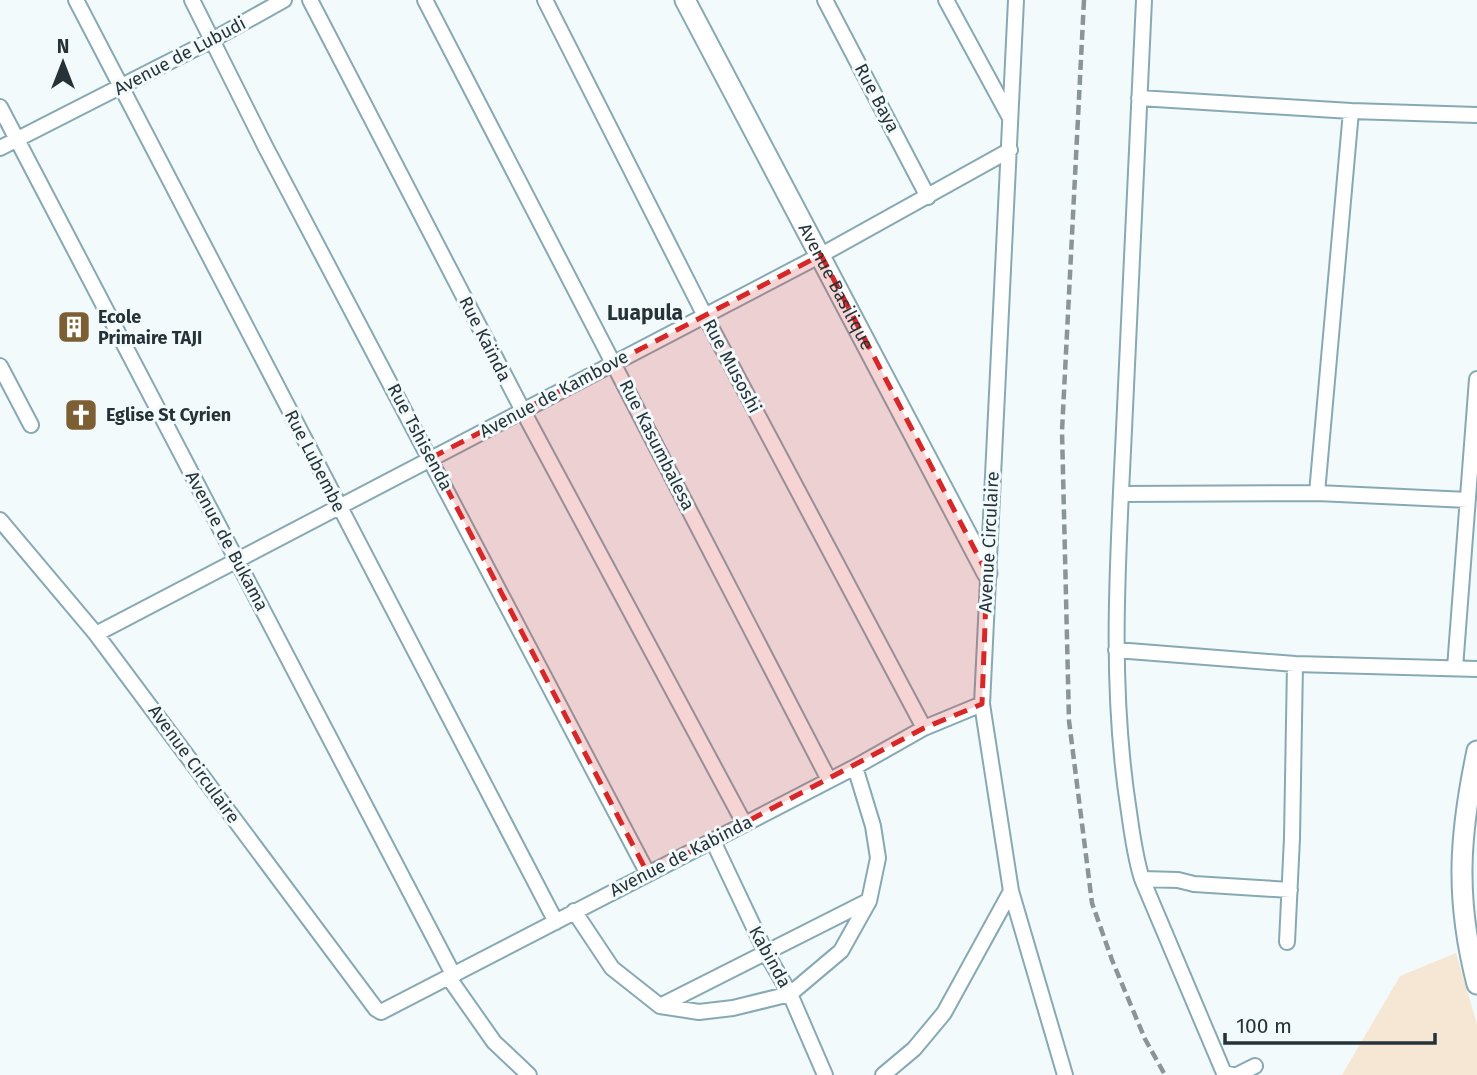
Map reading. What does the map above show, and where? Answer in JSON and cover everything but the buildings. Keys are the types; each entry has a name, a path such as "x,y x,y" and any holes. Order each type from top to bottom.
{"street":[{"name":"Rue Lubembe","path":"76,0 556,922"},
{"name":"Rue Tshisenda","path":"192,0 648,874"},
{"name":"Avenue de Lubudi","path":"0,148 212,40 284,0"},
{"name":"Rue Kaïnda","path":"310,0 523,411 744,823"},
{"name":"Rue Kasumbalesa","path":"425,0 829,780"},
{"name":"Rue Musoshi","path":"545,0 704,314 924,728"},
{"name":"Avenue Basilique","path":"685,0 987,573"},
{"name":"Rue Baya","path":"825,0 929,197"},
{"path":"946,0 1010,117"},
{"name":"Avenue Circulaire","path":"1016,0 982,704 1011,891 1065,1075"},
{"path":"1144,0 1116,650 1121,765 1142,879 1224,1073 1236,1075 1255,1066"},
{"path":"1139,98 1477,116"},
{"name":"Avenue de Bukama","path":"0,107 452,977 494,1042 529,1075"},
{"path":"1317,493 1351,111"},
{"name":"Avenue de Kambove","path":"96,634 821,255 1010,150"},
{"path":"0,366 31,425"},
{"path":"1455,668 1477,379"},
{"path":"1121,494 1317,493 1468,500"},
{"name":"Avenue Circulaire","path":"0,520 96,634 376,1009 381,1012"},
{"path":"1116,650 1295,664 1477,670"},
{"path":"1287,942 1295,664"},
{"name":"Avenue de Kabinda","path":"381,1012 855,767 924,728 982,704"},
{"path":"1477,751 1465,805 1460,872 1466,943 1477,984"},
{"path":"574,911 612,968 660,1006 699,1012 733,1008 790,994 841,951 869,901 878,858 873,826 855,767"},
{"name":"Kabinda","path":"713,841 765,951 790,994 825,1075"},
{"path":"1142,879 1290,891"},
{"path":"883,1075 914,1049 944,1013 1011,891"},
{"path":"660,1006 869,901"}],"highlighted area":[{"path":"821,255 987,573 982,704 924,728 648,874 431,458"}],"shaded area":[{"path":"1456,953 1477,1024 1477,1075 1342,1075 1400,976"}],"railway":[{"path":"1084,0 1062,431 1069,721 1092,903 1145,1039 1165,1075"}],"place":[{"name":"Ecole Primaire TAJI","path":"74,327"},
{"name":"Eglise St Cyrien","path":"81,415"}],"district":[{"name":"Luapula","path":"645,313"}]}
